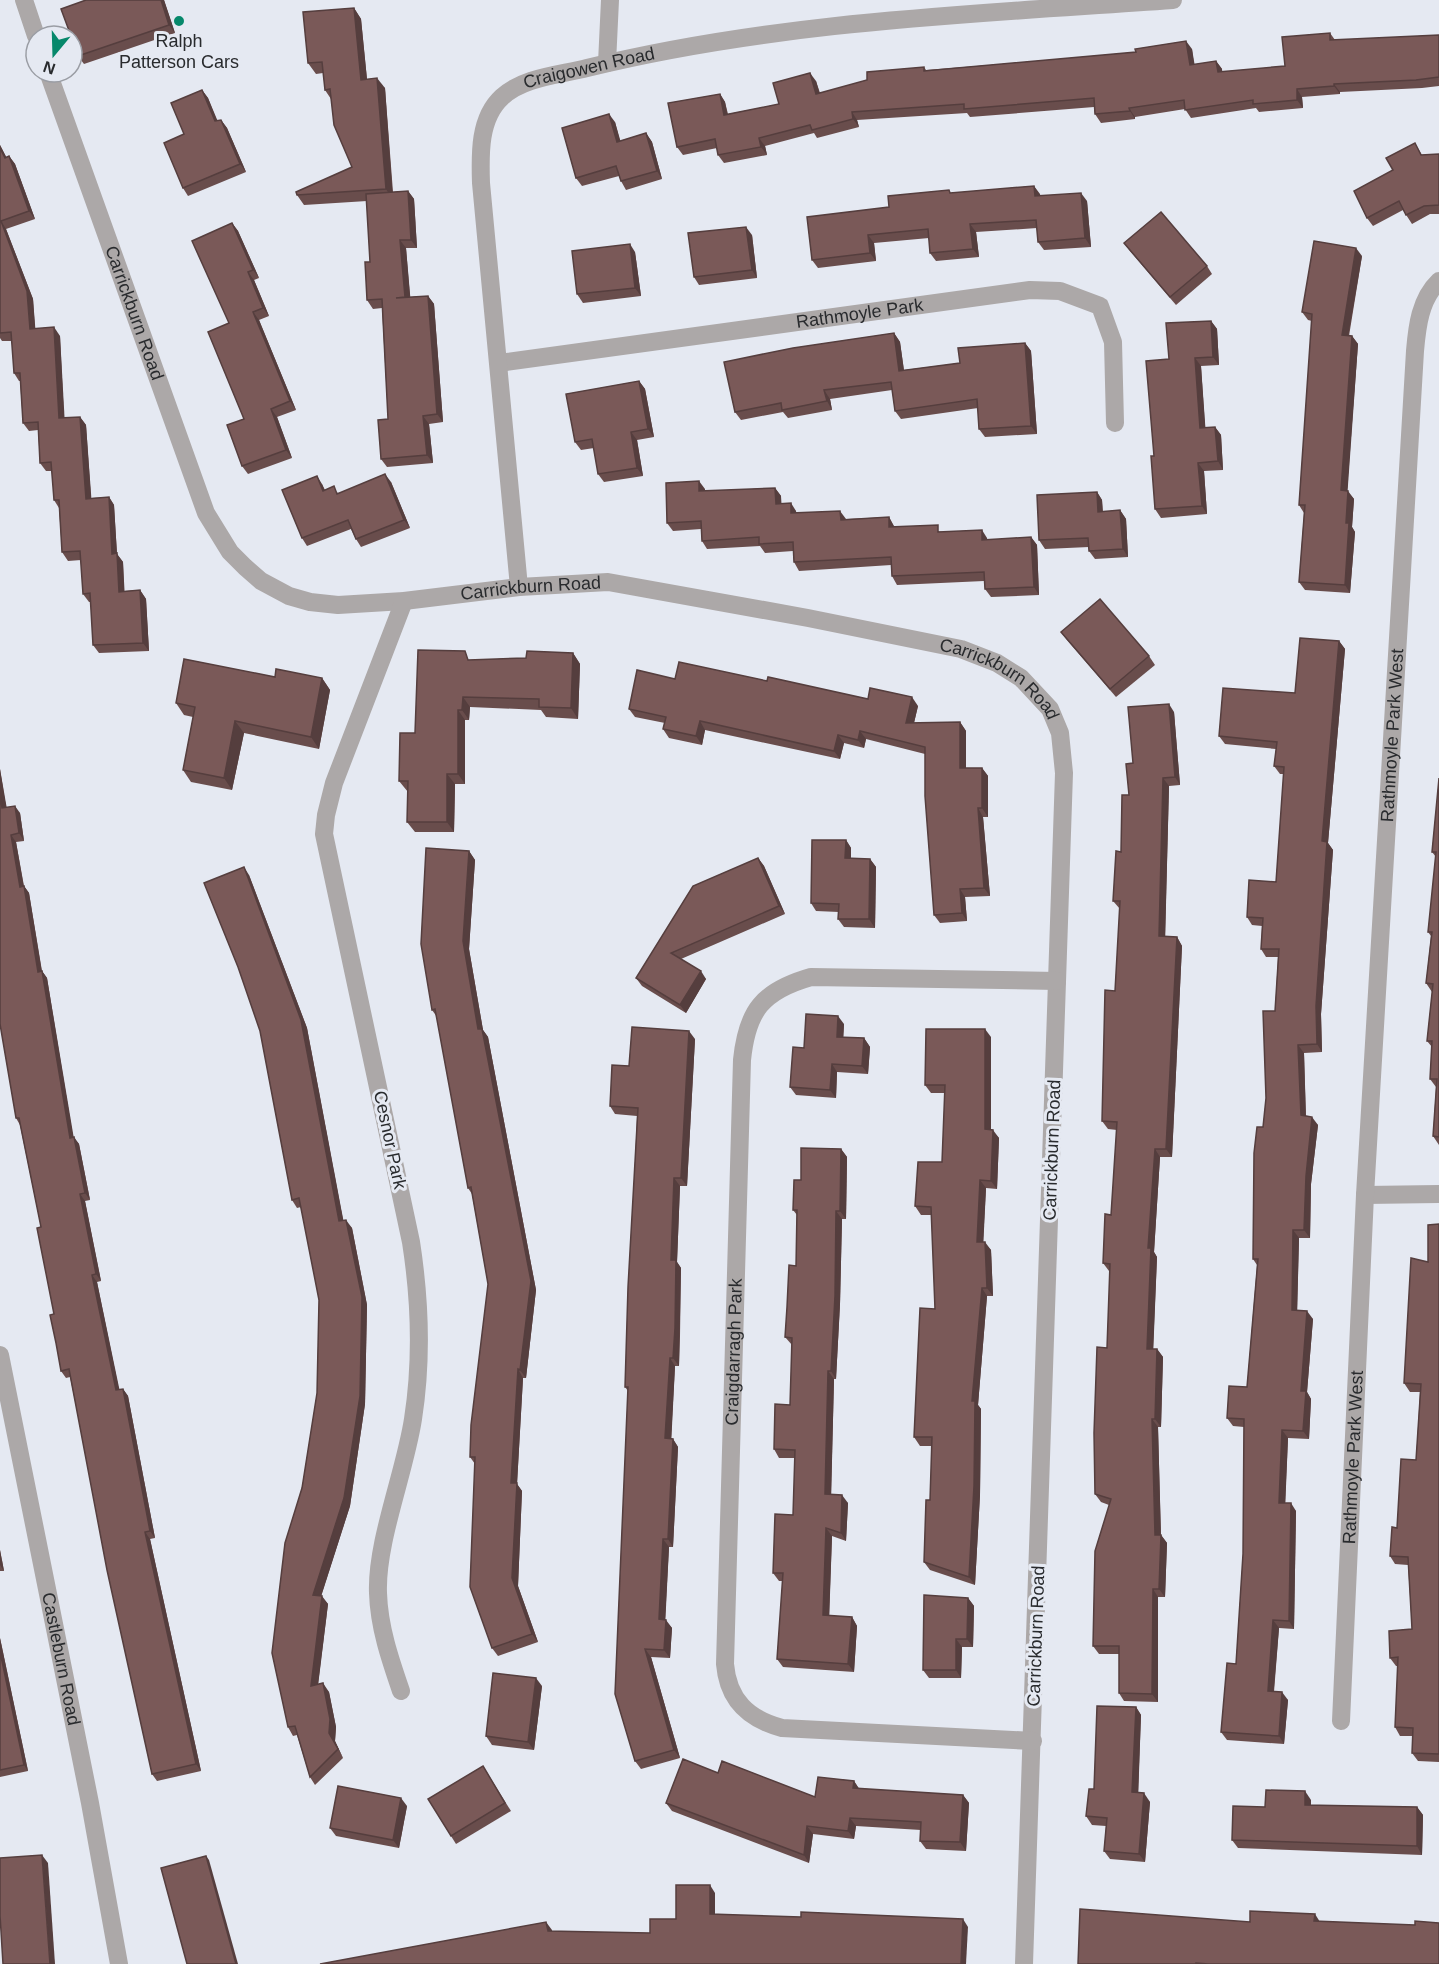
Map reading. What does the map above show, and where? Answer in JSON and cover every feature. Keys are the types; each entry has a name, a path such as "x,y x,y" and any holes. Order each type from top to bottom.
{"street":[{"path":"24,0 32,24"},
{"path":"607,63 610,0"},
{"name":"Craigowen Road","path":"519,587 480,160 489,113 502,97 528,82 607,63 665,51 845,24 1173,0"},
{"name":"Carrickburn Road","path":"52,84 88,188 214,529 245,567 261,580 289,596 310,602 338,605 404,601 519,587 608,582 808,618 961,650 997,663 1021,678 1050,709 1060,733 1063,753 1033,1741 1024,1964"},
{"name":"Rathmoyle Park West","path":"1341,1721 1365,1195 1415,351 1423,306 1431,289 1439,281"},
{"name":"Rathmoyle Park","path":"499,363 1030,290 1060,291 1100,306 1113,342 1115,423"},
{"name":"Cesnor Park","path":"401,1691 382,1627 378,1593 382,1553 413,1416 419,1342 417,1284 411,1242 324,834 334,783 404,601"},
{"name":"Craigdarragh Park","path":"1033,1741 782,1728 764,1724 746,1714 730,1689 725,1664 741,1060 744,1039 755,1009 772,993 788,983 811,977 1057,981"},
{"path":"1365,1195 1439,1194"},
{"name":"Castleburn Road","path":"0,1355 90,1803 119,1964"}],"building":[{"path":"86,0 161,0 169,25 84,54 84,24 67,24 61,9"},
{"path":"354,8 361,80 377,78 386,189 297,195 296,192 352,167 334,125 330,89 325,90 322,62 308,63 303,12"},
{"path":"1330,33 1330,40 1439,35 1439,77 1334,84 1334,86 1297,89 1297,100 1253,104 1253,100 1185,110 1184,100 1129,108 1130,111 1095,114 1094,98 964,109 964,104 852,112 853,119 812,130 810,125 759,138 761,147 718,155 715,139 677,147 668,103 720,94 724,115 779,104 773,83 810,73 816,94 867,80 867,72 924,67 924,71 1136,52 1135,49 1186,41 1190,65 1216,61 1218,72 1285,66 1282,37"},
{"path":"202,90 215,121 221,120 240,164 183,188 164,143 184,134 171,103"},
{"path":"609,114 617,142 646,133 657,171 621,181 616,166 576,178 562,128"},
{"path":"1415,143 1421,155 1439,154 1439,205 1424,206 1406,215 1399,201 1367,218 1354,191 1393,170 1386,158"},
{"path":"0,148 5,158 9,156 29,211 1,221 27,291 30,329 54,327 59,418 80,417 86,499 109,497 112,554 117,553 119,592 140,590 143,643 93,645 90,593 83,594 80,551 62,552 59,500 54,500 51,462 40,463 38,422 23,423 20,373 14,373 11,332 0,333"},
{"path":"1034,186 1035,196 1081,193 1085,238 1038,242 1036,220 970,224 973,249 930,253 928,229 868,235 870,253 812,260 807,217 889,207 888,196 949,190 950,193"},
{"path":"408,191 411,240 400,240 405,297 396,298 428,296 437,414 423,416 427,455 381,459 378,420 388,419 382,299 367,300 365,262 370,262 366,194"},
{"path":"1161,212 1207,266 1170,297 1124,243"},
{"path":"232,223 253,270 248,272 263,308 253,312 290,401 271,409 286,450 242,466 227,425 244,419 208,332 229,323 192,241"},
{"path":"746,227 752,270 694,277 688,233"},
{"path":"1314,241 1356,248 1342,335 1352,336 1341,490 1348,491 1346,523 1349,523 1345,585 1299,582 1305,505 1299,505 1312,314 1302,312"},
{"path":"630,244 635,288 577,294 572,251"},
{"path":"1211,321 1213,357 1195,358 1200,428 1215,427 1218,461 1198,463 1202,506 1155,509 1151,456 1154,456 1146,361 1169,359 1166,323"},
{"path":"894,333 899,371 960,363 958,348 1025,343 1031,426 979,429 977,399 895,411 891,382 824,390 827,401 782,410 781,403 735,412 724,362 793,348"},
{"path":"639,381 648,429 631,432 637,468 598,474 592,439 575,442 566,394"},
{"path":"385,474 404,520 356,539 348,520 302,538 282,490 317,476 323,491 334,486 337,494"},
{"path":"699,481 699,491 775,488 776,504 791,503 791,513 840,511 841,520 889,517 889,527 938,525 938,532 982,530 982,540 1031,537 1034,587 985,589 984,572 892,576 891,557 794,562 793,542 759,544 759,537 702,541 701,521 667,523 666,483"},
{"path":"1097,492 1098,512 1120,510 1123,549 1089,551 1088,538 1039,540 1037,495"},
{"path":"1100,599 1149,656 1110,689 1061,632"},
{"path":"1300,638 1339,641 1322,841 1327,842 1316,1006 1317,1044 1298,1045 1301,1115 1312,1117 1306,1176 1304,1230 1293,1230 1292,1310 1307,1311 1301,1391 1306,1391 1303,1431 1282,1430 1279,1503 1291,1503 1289,1621 1273,1620 1268,1691 1282,1692 1279,1736 1221,1732 1227,1663 1236,1664 1243,1554 1244,1419 1227,1418 1229,1386 1247,1387 1258,1259 1253,1259 1254,1153 1257,1127 1263,1127 1266,1098 1263,1011 1275,1011 1279,949 1261,949 1263,918 1247,917 1249,880 1276,882 1284,767 1274,766 1277,742 1219,736 1223,688 1295,693"},
{"path":"418,650 465,651 468,660 526,658 527,651 573,653 571,708 539,707 539,699 463,697 462,710 458,710 458,774 447,774 447,822 407,822 408,781 399,781 400,733 415,733"},
{"path":"184,659 275,677 276,669 322,678 311,737 235,721 224,778 183,770 195,707 176,703"},
{"path":"679,662 767,681 768,677 868,699 870,688 912,697 906,723 960,722 960,768 982,768 982,808 978,808 984,888 960,889 962,913 934,915 925,796 925,747 860,731 858,740 838,735 834,751 700,721 696,736 663,729 666,717 629,709 637,670 675,679"},
{"path":"1169,704 1175,777 1163,778 1159,936 1177,937 1166,1149 1155,1149 1148,1248 1151,1248 1147,1349 1157,1349 1155,1419 1152,1419 1155,1535 1161,1535 1159,1589 1153,1589 1152,1694 1119,1693 1119,1646 1093,1646 1095,1551 1111,1499 1095,1494 1094,1433 1097,1347 1107,1348 1110,1264 1103,1263 1105,1214 1111,1215 1117,1122 1102,1121 1105,990 1115,991 1120,901 1113,901 1116,851 1121,852 1122,795 1129,795 1126,764 1133,763 1128,707"},
{"path":"1439,778 1439,1137 1433,1136 1437,1079 1430,1079 1432,1041 1427,1041 1433,984 1426,983 1432,932 1428,932 1436,852 1432,852"},
{"path":"0,792 2,808 15,806 19,833 11,835 20,887 24,886 38,972 42,971 70,1138 74,1137 85,1193 80,1194 96,1274 92,1275 116,1390 123,1389 150,1531 145,1532 196,1764 152,1774 107,1570 69,1369 61,1371 50,1315 54,1314 37,1228 41,1227 19,1118 16,1118 0,1024"},
{"path":"812,840 846,840 845,858 870,859 869,919 838,919 839,904 811,903"},
{"path":"426,848 469,851 463,941 478,1029 482,1029 531,1281 520,1370 518,1369 511,1483 517,1483 512,1578 532,1634 492,1648 470,1587 475,1457 470,1457 471,1425 488,1284 471,1187 468,1188 421,944"},
{"path":"758,858 779,906 671,953 701,971 680,1005 636,978 693,886"},
{"path":"244,867 301,1020 339,1221 346,1220 362,1297 360,1396 344,1498 313,1595 322,1596 311,1686 323,1683 330,1719 329,1733 338,1749 310,1777 295,1726 288,1727 272,1653 285,1543 302,1488 317,1393 319,1300 299,1198 292,1200 260,1031 238,967 204,883"},
{"path":"806,1014 838,1016 837,1037 864,1038 862,1066 832,1064 830,1090 790,1087 793,1047 804,1048"},
{"path":"632,1027 689,1031 681,1178 674,1178 671,1260 676,1260 675,1328 673,1358 670,1358 665,1438 673,1439 668,1539 663,1539 659,1619 666,1620 664,1650 645,1649 674,1750 635,1761 615,1694 628,1387 625,1387 628,1287 638,1108 610,1106 612,1065 629,1066"},
{"path":"926,1029 985,1029 985,1129 993,1130 991,1181 980,1180 977,1242 985,1242 987,1288 982,1288 972,1401 975,1401 974,1486 969,1577 924,1562 926,1500 930,1500 932,1437 914,1437 920,1308 935,1309 931,1207 915,1206 918,1162 942,1162 945,1085 925,1085"},
{"path":"801,1148 841,1149 840,1211 836,1211 831,1371 828,1371 825,1494 842,1495 841,1533 826,1528 823,1615 852,1617 848,1664 777,1659 783,1573 773,1573 775,1514 793,1515 795,1450 774,1449 775,1404 790,1405 792,1338 785,1337 789,1265 796,1266 797,1210 793,1210 794,1180 801,1180"},
{"path":"1439,1224 1439,1754 1412,1753 1413,1728 1395,1727 1398,1657 1390,1658 1389,1631 1412,1629 1408,1557 1390,1556 1392,1527 1397,1528 1401,1459 1416,1460 1421,1384 1404,1383 1411,1258 1428,1262 1428,1225"},
{"path":"924,1595 968,1598 967,1639 956,1639 956,1670 923,1670"},
{"path":"0,1652 24,1765 0,1770"},
{"path":"493,1673 536,1678 528,1742 486,1736"},
{"path":"1097,1706 1136,1707 1132,1792 1144,1793 1139,1854 1104,1851 1107,1818 1086,1816 1089,1789 1094,1789"},
{"path":"683,1759 718,1773 722,1761 815,1797 818,1777 854,1781 853,1788 963,1795 960,1842 920,1841 921,1822 850,1818 848,1831 807,1826 804,1855 666,1803"},
{"path":"483,1766 505,1803 451,1836 428,1799"},
{"path":"338,1786 401,1798 393,1840 330,1828"},
{"path":"1266,1790 1305,1791 1305,1805 1417,1807 1417,1846 1232,1840 1233,1806 1265,1807"},
{"path":"42,1855 50,1964 3,1964 0,1858"},
{"path":"206,1856 236,1964 187,1964 161,1868"},
{"path":"676,1885 710,1885 710,1914 801,1917 801,1912 963,1919 961,1964 320,1964 546,1922 548,1931 650,1933 650,1919 676,1919"},
{"path":"1080,1909 1250,1922 1250,1911 1315,1914 1314,1921 1415,1925 1415,1921 1439,1923 1439,1964 1078,1964"}],"place":[{"name":"Ralph Patterson Cars","path":"179,21"}]}
